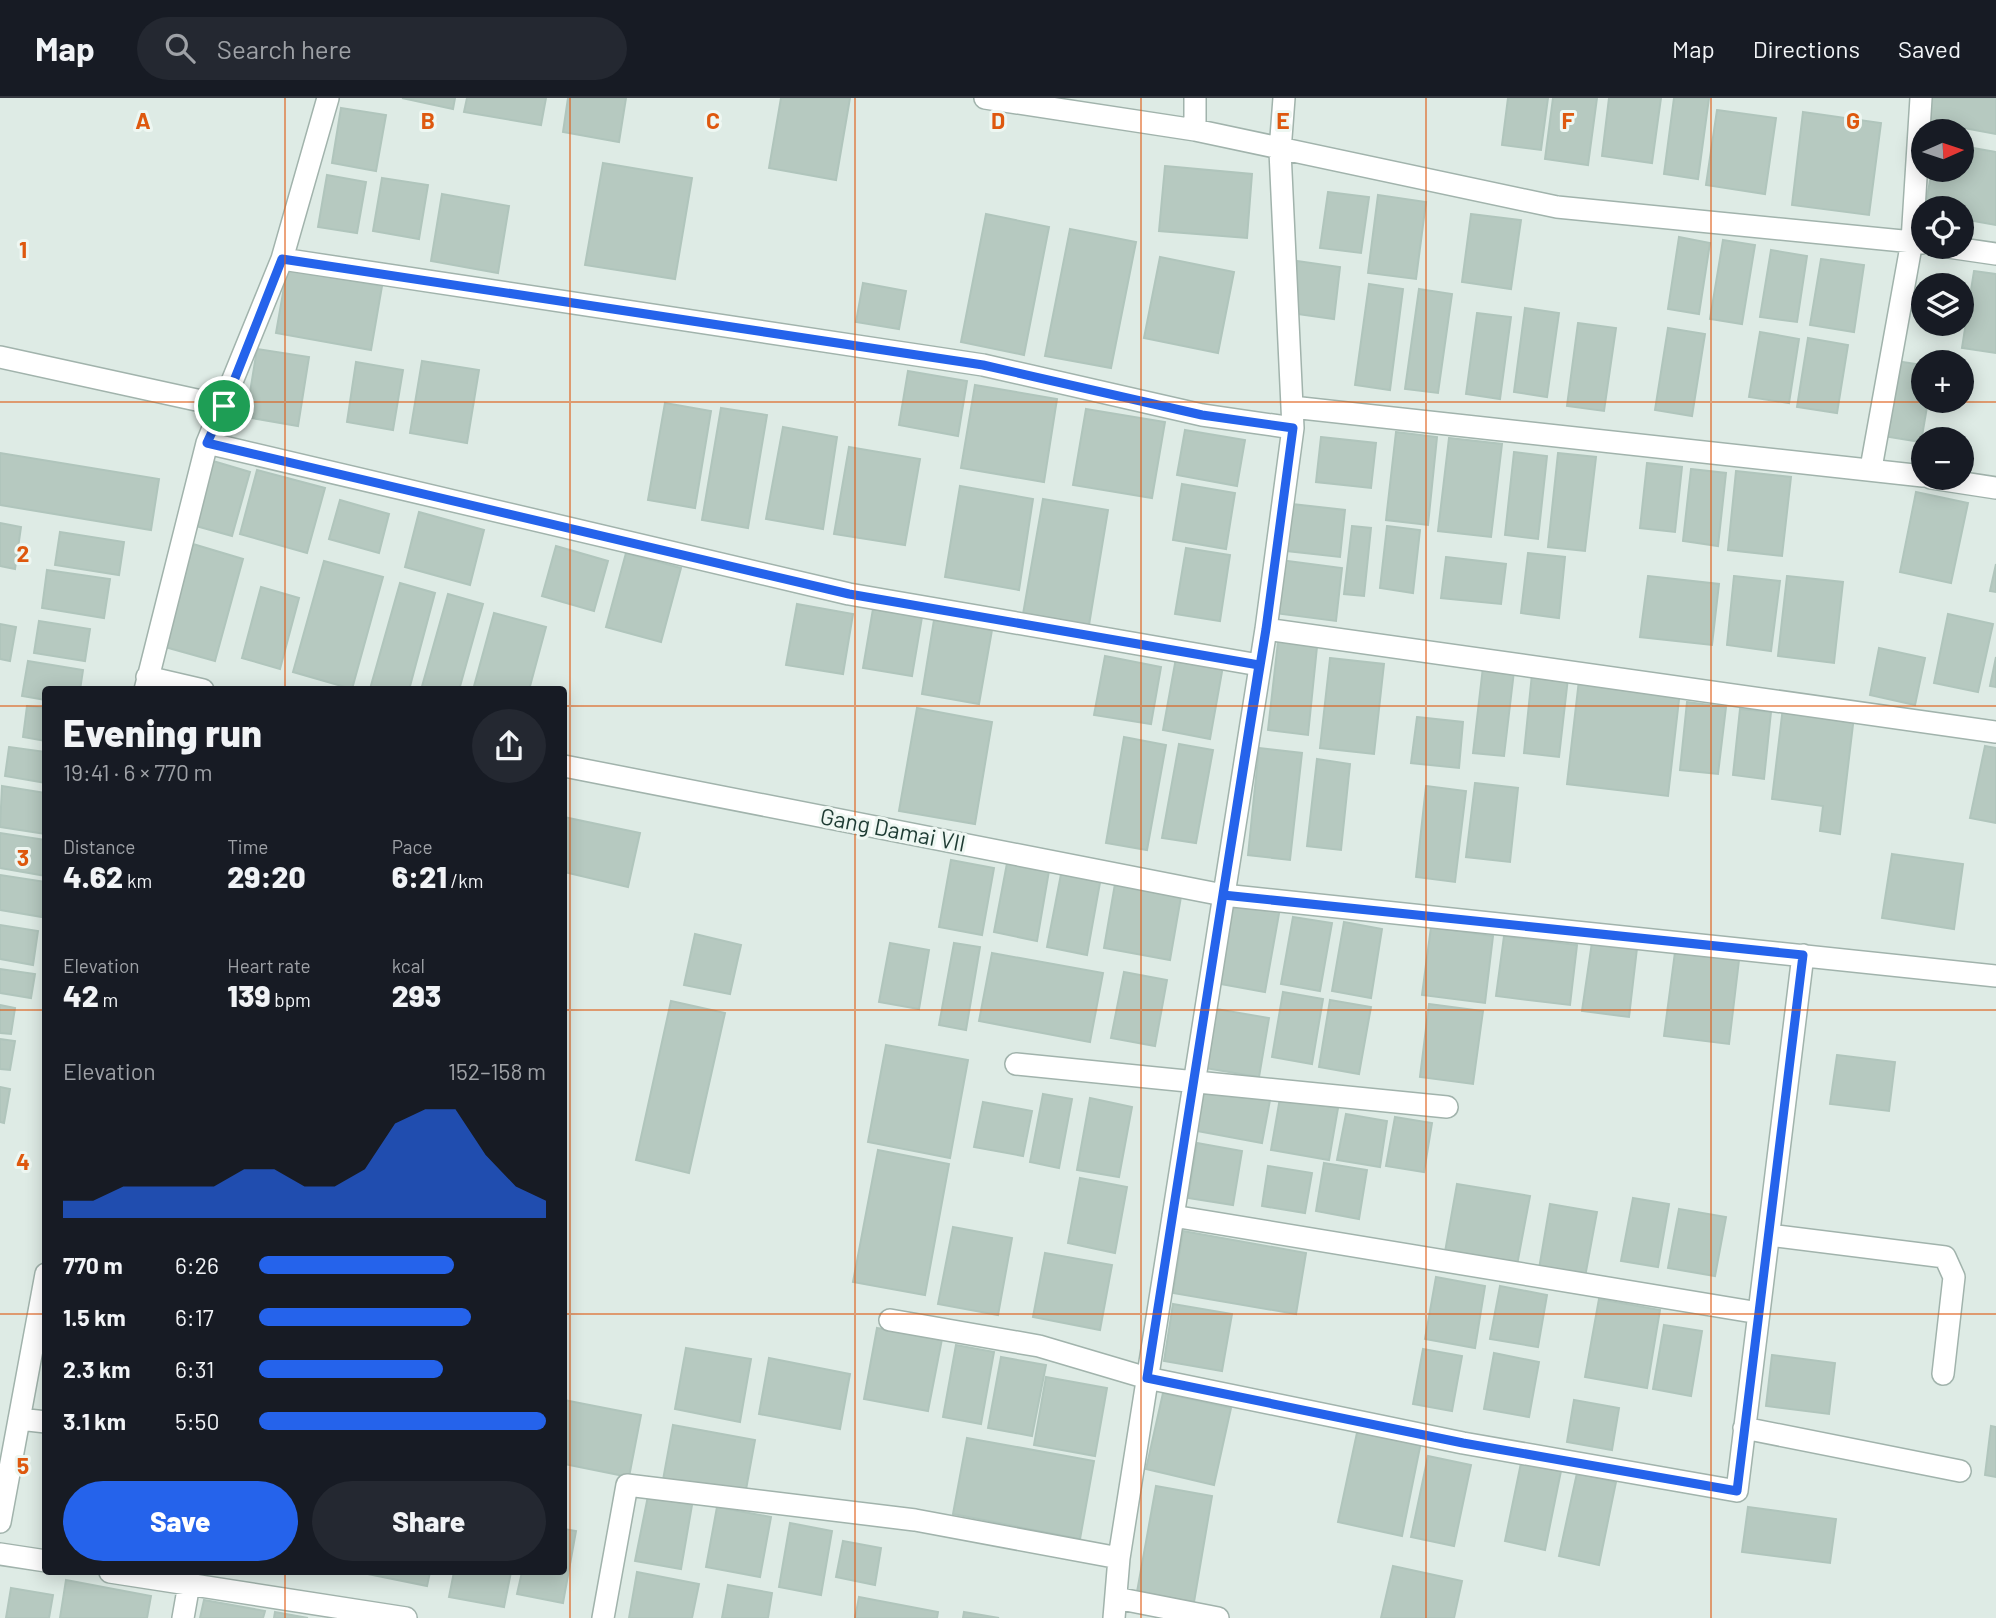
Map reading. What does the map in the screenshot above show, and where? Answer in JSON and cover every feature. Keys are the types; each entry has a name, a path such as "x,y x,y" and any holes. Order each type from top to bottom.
{"street":[{"path":"170,686 146,683 207,443 282,259 328,98"},
{"path":"1195,98 1195,130"},
{"path":"1218,1618 1115,1608 1119,1558 1266,629 1292,417 1280,151 1284,98"},
{"path":"1918,196 1921,98"},
{"path":"999,99 1195,130 1280,151 1557,207 1911,241"},
{"path":"1974,251 1996,254"},
{"path":"282,259 983,365 1202,415 1292,417 1871,468 1911,475"},
{"path":"1871,468 1914,259"},
{"path":"0,357 224,406"},
{"path":"207,443 849,594 1259,665"},
{"path":"1974,485 1996,488"},
{"path":"1266,629 1996,732"},
{"name":"Gang Damai VII","path":"567,767 1223,895 1996,976"},
{"path":"890,1320 1039,1346 1147,1378 1463,1443 1737,1491 1803,955"},
{"path":"1016,1065 1447,1107"},
{"path":"1173,1216 1759,1313"},
{"path":"1769,1235 1945,1257 1954,1277 1943,1374"},
{"path":"0,1522 42,1295"},
{"path":"19,1419 42,1422"},
{"path":"1744,1429 1960,1471"},
{"path":"603,1618 627,1485 915,1520 1119,1558"},
{"path":"0,1554 42,1560"},
{"path":"130,1575 406,1618"},
{"path":"183,1618 189,1584"}],"building":[{"path":"402,98 455,98 453,109"},
{"path":"467,98 546,98 541,125 464,112"},
{"path":"568,98 626,98 619,142 563,132"},
{"path":"781,98 850,98 836,180 769,168"},
{"path":"1508,98 1548,98 1541,150 1502,145"},
{"path":"1553,98 1597,98 1588,165 1545,159"},
{"path":"1609,98 1661,98 1652,163 1602,156"},
{"path":"1674,98 1709,98 1698,179 1664,174"},
{"path":"1930,98 1996,98 1996,134 1974,130 1974,119 1926,119"},
{"path":"341,108 386,115 376,171 332,163"},
{"path":"1717,110 1776,118 1765,194 1706,185"},
{"path":"1803,112 1881,123 1869,215 1792,205"},
{"path":"1974,148 1996,152 1996,225 1974,221 1974,196 1927,196 1930,182 1974,182"},
{"path":"603,163 692,178 675,279 585,265"},
{"path":"1165,166 1252,174 1247,238 1159,231"},
{"path":"327,175 366,182 357,233 318,227"},
{"path":"382,178 428,185 419,239 373,231"},
{"path":"1328,192 1369,197 1361,253 1320,248"},
{"path":"442,194 509,206 498,273 431,261"},
{"path":"1378,195 1426,202 1416,279 1368,273"},
{"path":"986,214 1049,227 1024,355 961,342"},
{"path":"1471,214 1521,220 1511,289 1462,282"},
{"path":"1070,229 1136,242 1111,368 1045,356"},
{"path":"1679,237 1710,243 1699,314 1668,309"},
{"path":"1723,240 1755,245 1742,324 1710,319"},
{"path":"1771,250 1807,256 1797,322 1760,317"},
{"path":"1160,257 1234,272 1218,353 1144,338"},
{"path":"1821,259 1864,265 1854,332 1810,325"},
{"path":"1297,261 1340,267 1334,319 1290,313"},
{"path":"287,270 382,286 371,350 276,333"},
{"path":"1974,273 1996,274 1996,353 1962,348 1964,336 1974,336"},
{"path":"863,283 906,291 899,329 856,322"},
{"path":"1369,284 1403,289 1390,390 1355,385"},
{"path":"1419,289 1452,294 1438,393 1405,389"},
{"path":"1525,308 1559,313 1547,397 1514,392"},
{"path":"1477,313 1511,317 1500,399 1466,394"},
{"path":"1578,323 1616,328 1604,411 1567,406"},
{"path":"1668,328 1705,334 1692,416 1655,410"},
{"path":"1760,332 1799,339 1789,403 1749,397"},
{"path":"1808,338 1848,345 1837,413 1797,407"},
{"path":"257,349 309,357 298,426 246,417"},
{"path":"422,361 479,370 467,443 410,433"},
{"path":"1896,361 1911,363 1911,413 1926,413 1924,427 1911,427 1911,440 1883,436"},
{"path":"356,362 403,370 393,430 347,422"},
{"path":"908,371 967,381 958,436 899,425"},
{"path":"975,385 1057,399 1044,482 961,468"},
{"path":"665,403 711,411 695,508 648,500"},
{"path":"721,408 767,415 748,528 702,520"},
{"path":"1086,409 1165,422 1152,498 1073,485"},
{"path":"783,427 837,437 823,529 766,519"},
{"path":"1185,430 1245,440 1237,486 1177,475"},
{"path":"1396,432 1437,437 1428,525 1386,520"},
{"path":"1321,437 1376,443 1371,488 1316,482"},
{"path":"1449,438 1502,444 1491,537 1438,531"},
{"path":"849,447 920,459 905,545 834,534"},
{"path":"1514,452 1547,456 1538,539 1505,535"},
{"path":"0,453 159,479 151,530 0,505"},
{"path":"1558,453 1596,457 1585,551 1548,547"},
{"path":"213,461 250,472 232,536 196,526"},
{"path":"1647,463 1682,467 1675,532 1640,528"},
{"path":"1691,469 1726,473 1718,546 1683,541"},
{"path":"257,470 325,488 307,553 240,534"},
{"path":"1736,471 1791,477 1782,556 1728,550"},
{"path":"1182,484 1235,493 1226,549 1173,540"},
{"path":"960,486 1033,499 1019,590 945,577"},
{"path":"1916,492 1968,503 1951,583 1900,572"},
{"path":"1043,499 1108,510 1088,631 1022,620"},
{"path":"340,500 389,514 379,553 329,539"},
{"path":"1292,504 1345,510 1340,557 1287,551"},
{"path":"419,512 484,530 470,585 405,567"},
{"path":"0,523 21,527 15,569 0,566"},
{"path":"1352,526 1371,528 1364,596 1344,594"},
{"path":"1387,526 1420,530 1413,593 1380,588"},
{"path":"60,532 124,542 119,575 55,565"},
{"path":"193,544 243,559 215,661 165,647"},
{"path":"556,546 608,561 594,611 542,596"},
{"path":"1186,548 1230,555 1220,621 1175,614"},
{"path":"626,553 681,568 661,642 606,627"},
{"path":"1528,553 1565,557 1559,618 1521,613"},
{"path":"1446,557 1506,564 1501,604 1441,598"},
{"path":"1280,560 1342,568 1336,621 1274,613"},
{"path":"324,561 383,577 353,686 342,686 293,672"},
{"path":"1996,564 1996,592 1990,591"},
{"path":"47,570 110,579 104,618 42,608"},
{"path":"1648,576 1719,584 1712,645 1640,637"},
{"path":"1734,576 1780,581 1771,651 1727,645"},
{"path":"1787,576 1843,582 1834,663 1778,656"},
{"path":"400,583 435,593 410,686 371,686"},
{"path":"261,587 299,598 280,669 242,658"},
{"path":"448,594 483,604 460,686 422,686"},
{"path":"797,604 853,614 843,674 786,665"},
{"path":"873,609 922,617 912,676 863,668"},
{"path":"494,613 546,627 530,686 474,686"},
{"path":"1948,614 1993,624 1978,692 1934,683"},
{"path":"934,620 992,630 979,704 922,694"},
{"path":"39,621 90,629 85,661 34,653"},
{"path":"0,624 16,627 10,661 0,659"},
{"path":"1279,633 1318,637 1308,735 1268,730"},
{"path":"1879,648 1925,658 1915,705 1870,695"},
{"path":"1105,656 1161,667 1151,724 1094,715"},
{"path":"1996,657 1996,687 1990,686"},
{"path":"1176,658 1223,666 1210,739 1163,730"},
{"path":"1330,658 1384,664 1374,754 1320,748"},
{"path":"28,661 83,670 81,686 42,686 42,699 22,696"},
{"path":"1483,667 1514,671 1504,756 1473,753"},
{"path":"1532,674 1568,678 1559,757 1524,753"},
{"path":"1579,680 1680,691 1668,796 1567,784"},
{"path":"1687,702 1726,707 1718,774 1680,770"},
{"path":"27,706 42,708 42,740 23,737"},
{"path":"1783,707 1854,716 1840,834 1820,831 1823,806 1772,799"},
{"path":"917,708 992,722 975,824 899,811"},
{"path":"1740,709 1771,712 1764,779 1733,775"},
{"path":"1417,717 1463,722 1459,768 1411,763"},
{"path":"1124,737 1166,745 1147,850 1106,843"},
{"path":"1179,744 1213,750 1196,843 1162,838"},
{"path":"1985,746 1996,748 1996,823 1970,818"},
{"path":"9,747 42,751 42,782 5,776"},
{"path":"1259,748 1302,753 1290,860 1248,855"},
{"path":"1317,759 1350,764 1341,850 1307,846"},
{"path":"1475,783 1518,788 1510,862 1466,857"},
{"path":"2,786 42,792 42,833 0,827"},
{"path":"1426,786 1466,791 1455,882 1416,877"},
{"path":"567,818 640,833 628,887 567,873"},
{"path":"0,833 42,839 42,875 0,868"},
{"path":"1892,854 1963,864 1954,929 1882,918"},
{"path":"1008,858 1050,865 1037,941 994,932"},
{"path":"951,860 994,868 982,935 939,927"},
{"path":"1062,869 1101,877 1087,955 1047,947"},
{"path":"0,875 42,881 42,917 0,910"},
{"path":"1116,878 1182,891 1170,960 1104,948"},
{"path":"1230,900 1280,908 1265,992 1215,983"},
{"path":"1293,917 1332,923 1320,991 1281,984"},
{"path":"1344,922 1382,929 1371,998 1332,991"},
{"path":"0,925 38,931 33,965 0,959"},
{"path":"1431,927 1493,936 1485,1003 1422,995"},
{"path":"695,934 741,945 730,994 684,985"},
{"path":"1504,936 1577,945 1570,1005 1496,996"},
{"path":"1592,942 1637,948 1629,1017 1582,1011"},
{"path":"890,943 929,950 919,1009 879,1002"},
{"path":"954,943 980,947 966,1030 939,1025"},
{"path":"1675,952 1739,960 1729,1044 1664,1036"},
{"path":"992,953 1103,973 1090,1042 979,1021"},
{"path":"0,969 35,974 31,998 0,993"},
{"path":"1124,972 1167,980 1155,1046 1111,1038"},
{"path":"1283,992 1323,999 1312,1064 1272,1057"},
{"path":"1330,1000 1371,1007 1359,1074 1319,1067"},
{"path":"671,1001 725,1013 689,1173 636,1160"},
{"path":"1429,1004 1483,1011 1473,1084 1420,1077"},
{"path":"0,1005 15,1008 11,1034 0,1033"},
{"path":"1216,1009 1269,1018 1259,1077 1205,1068"},
{"path":"0,1039 15,1041 10,1070 0,1069"},
{"path":"886,1045 968,1060 950,1158 868,1142"},
{"path":"1837,1055 1895,1062 1889,1111 1830,1104"},
{"path":"0,1087 10,1089 4,1123 0,1122"},
{"path":"1204,1088 1270,1100 1262,1143 1197,1131"},
{"path":"1043,1094 1072,1099 1059,1168 1030,1162"},
{"path":"1090,1098 1132,1107 1119,1177 1077,1170"},
{"path":"1280,1098 1338,1108 1329,1160 1271,1150"},
{"path":"983,1102 1032,1111 1023,1156 974,1147"},
{"path":"1346,1114 1387,1121 1380,1167 1337,1160"},
{"path":"1395,1117 1432,1123 1424,1172 1386,1166"},
{"path":"1197,1143 1242,1151 1233,1205 1188,1198"},
{"path":"878,1150 949,1164 925,1295 853,1282"},
{"path":"1324,1163 1367,1170 1359,1219 1316,1211"},
{"path":"1268,1166 1312,1173 1305,1213 1262,1206"},
{"path":"1080,1178 1127,1187 1115,1253 1068,1243"},
{"path":"1457,1184 1530,1196 1517,1265 1445,1252"},
{"path":"1633,1198 1669,1204 1658,1267 1621,1261"},
{"path":"1550,1204 1597,1212 1585,1277 1539,1269"},
{"path":"1679,1209 1726,1217 1715,1276 1668,1268"},
{"path":"953,1227 1012,1238 998,1315 938,1304"},
{"path":"1183,1231 1306,1253 1296,1314 1173,1293"},
{"path":"1045,1253 1112,1265 1100,1330 1033,1317"},
{"path":"1436,1277 1485,1286 1475,1348 1425,1339"},
{"path":"1500,1286 1547,1295 1538,1347 1490,1339"},
{"path":"1599,1299 1660,1310 1647,1388 1585,1377"},
{"path":"1173,1304 1232,1314 1222,1371 1164,1361"},
{"path":"1664,1325 1702,1331 1691,1396 1653,1389"},
{"path":"877,1328 942,1339 928,1411 864,1399"},
{"path":"956,1345 994,1352 981,1424 943,1417"},
{"path":"686,1348 751,1359 740,1422 675,1409"},
{"path":"1423,1349 1462,1356 1452,1411 1413,1404"},
{"path":"1494,1353 1539,1362 1529,1417 1484,1409"},
{"path":"1772,1355 1835,1363 1829,1414 1766,1406"},
{"path":"1001,1357 1046,1365 1032,1436 988,1428"},
{"path":"769,1358 850,1374 840,1429 759,1414"},
{"path":"1046,1377 1107,1388 1095,1456 1034,1445"},
{"path":"1163,1393 1231,1408 1214,1485 1146,1469"},
{"path":"1574,1400 1619,1408 1612,1450 1567,1442"},
{"path":"567,1401 641,1415 629,1477 567,1465"},
{"path":"673,1425 755,1440 745,1495 663,1480"},
{"path":"1991,1426 1996,1427 1996,1477 1985,1475"},
{"path":"1358,1428 1421,1442 1402,1536 1338,1522"},
{"path":"967,1438 1094,1461 1080,1539 953,1514"},
{"path":"1428,1456 1471,1465 1454,1546 1411,1537"},
{"path":"1521,1463 1561,1471 1545,1550 1505,1541"},
{"path":"1577,1473 1616,1482 1599,1565 1559,1556"},
{"path":"1156,1486 1212,1496 1194,1602 1137,1592"},
{"path":"648,1496 692,1505 681,1569 635,1561"},
{"path":"717,1507 771,1517 760,1577 706,1567"},
{"path":"1748,1507 1836,1519 1830,1563 1742,1552"},
{"path":"790,1523 832,1531 821,1595 779,1587"},
{"path":"567,1530 576,1531 563,1603 517,1594 521,1575 567,1575"},
{"path":"843,1541 881,1548 875,1585 836,1577"},
{"path":"1393,1566 1462,1581 1454,1618 1381,1618"},
{"path":"637,1572 699,1584 692,1618 629,1618"},
{"path":"373,1575 429,1575 427,1586"},
{"path":"453,1575 510,1575 504,1607 449,1597"},
{"path":"66,1580 151,1596 147,1618 60,1618"},
{"path":"728,1585 772,1593 768,1618 722,1618"},
{"path":"11,1588 53,1595 49,1618 6,1618"},
{"path":"859,1597 938,1612 937,1618 855,1618"},
{"path":"204,1600 265,1611 263,1618 200,1618"},
{"path":"275,1612 308,1618 274,1618"},
{"path":"964,1612 999,1618 963,1618"}],"route":[{"path":"224,406 207,443 849,594 1259,665 1223,895 1196,1084 1147,1378 1463,1443 1737,1491 1803,955 1223,895 1266,629 1293,428 1202,415 983,365 282,259 224,406"}]}
